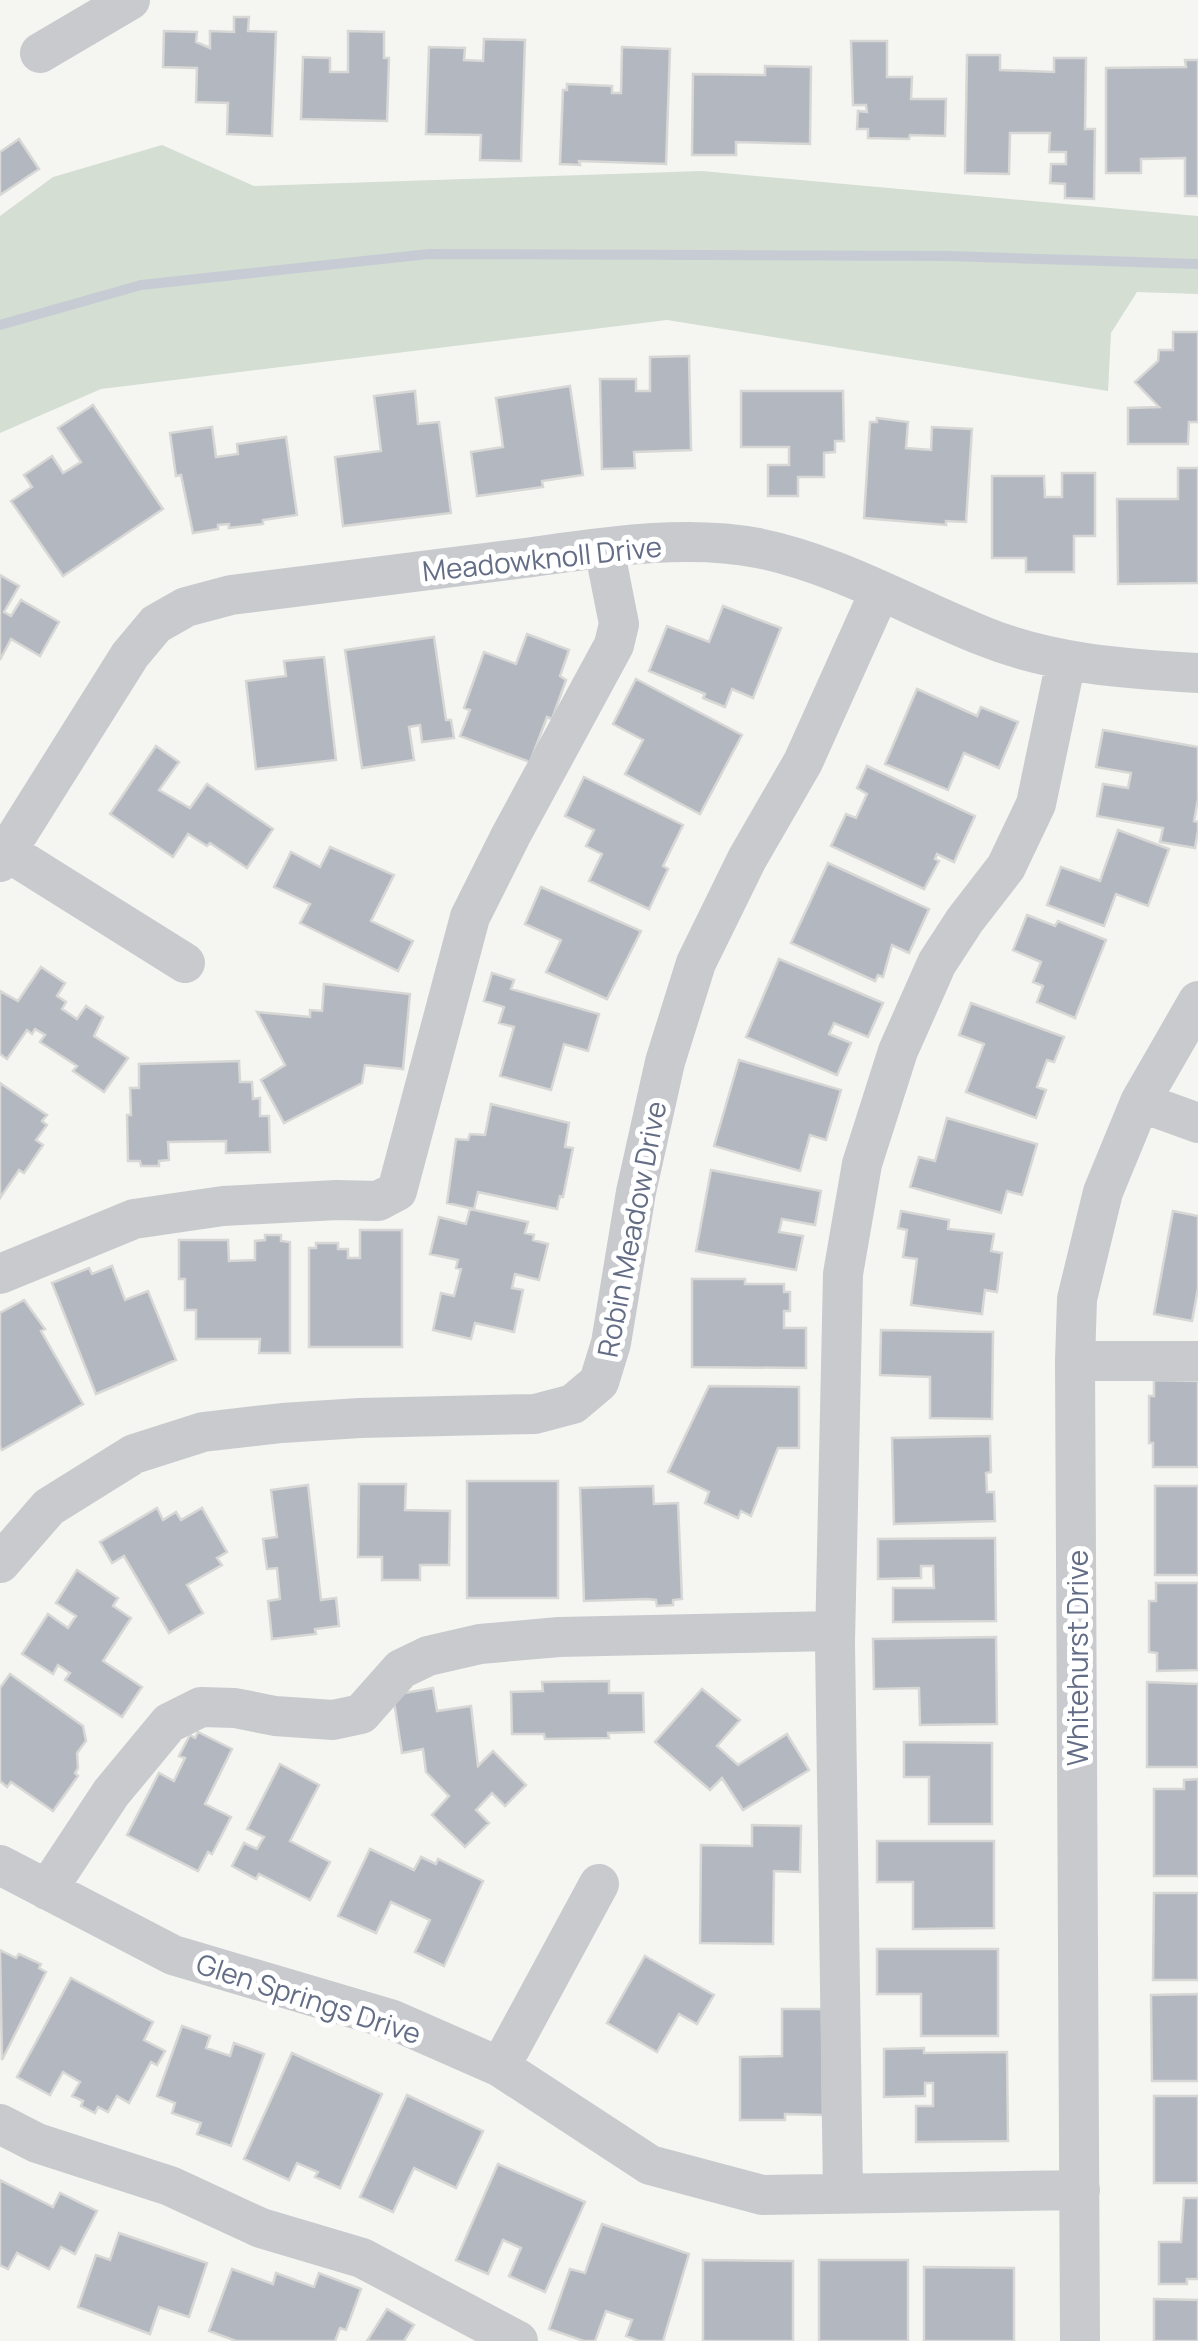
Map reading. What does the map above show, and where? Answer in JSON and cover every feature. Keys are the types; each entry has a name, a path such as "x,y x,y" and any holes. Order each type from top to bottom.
{"street":[{"path":"40,53 130,0"},
{"name":"Meadowknoll Drive","path":"3,857 130,654 156,624 186,607 231,595 604,548 694,542 756,548 812,562 986,638 1066,660 1198,673"},
{"path":"0,1274 134,1219 223,1206 378,1201 397,1191 470,917 614,645 619,624 604,548"},
{"name":"Robin Meadow Drive","path":"0,1562 49,1507 134,1454 203,1432 360,1418 535,1414 573,1404 599,1382 611,1343 636,1192 665,1062 696,963 747,858 803,762 880,591"},
{"path":"843,2194 835,1631 843,1274 862,1164 898,1051 937,963 1006,868 1036,804 1066,660"},
{"path":"3,857 185,963"},
{"name":"Whitehurst Drive","path":"1080,2341 1075,1361 1078,1300 1102,1192 1140,1102 1198,1002"},
{"path":"1140,1102 1198,1123"},
{"path":"1075,1361 1198,1361"},
{"path":"47,1890 111,1793 169,1723 202,1707 333,1720 361,1714 401,1670 428,1656 480,1644 559,1637 835,1631"},
{"name":"Glen Springs Drive","path":"0,1865 174,1955 393,2020 500,2066 650,2165 762,2195 1080,2190"},
{"path":"500,2066 599,1884"},
{"path":"0,2124 38,2143 170,2186 261,2228 362,2258 518,2341"}],"shaded area":[{"path":"162,145 254,186 702,171 1198,216 1198,294 1137,292 1111,333 1108,391 667,320 101,389 0,433 0,216 53,177"}],"building":[{"path":"234,17 249,17 248,31 276,32 272,136 227,134 228,103 196,102 197,68 163,67 164,31 197,32 196,42 210,48 210,31 234,32"},
{"path":"348,31 384,32 384,58 389,58 387,121 301,119 303,57 330,58 330,72 348,72"},
{"path":"484,39 525,40 521,161 480,160 481,135 426,134 429,47 465,48 464,60 483,61"},
{"path":"851,41 887,41 887,77 912,77 911,99 946,99 945,136 868,138 868,129 857,129 858,111 867,112 866,105 853,105"},
{"path":"622,47 670,49 666,164 560,164 563,90 567,90 567,84 612,86 612,93 621,93"},
{"path":"967,55 1000,55 1000,70 1054,72 1054,58 1086,58 1085,129 1095,129 1094,199 1065,198 1065,184 1050,183 1051,164 1066,164 1066,152 1049,152 1050,133 1010,133 1009,174 965,173"},
{"path":"1185,60 1198,60 1198,196 1185,196 1185,158 1141,159 1141,173 1106,173 1106,68 1186,67"},
{"path":"765,66 811,67 810,144 736,142 736,155 692,155 693,74 765,75"},
{"path":"19,139 39,169 0,195 0,152"},
{"path":"1173,332 1198,332 1198,422 1189,422 1188,444 1128,444 1128,408 1159,407 1135,382 1158,361 1159,350 1173,350"},
{"path":"689,356 691,450 634,452 635,468 602,469 600,379 636,379 636,391 650,391 650,357"},
{"path":"570,386 583,475 542,481 543,487 477,496 471,452 503,447 496,398"},
{"path":"415,391 418,424 439,422 451,513 343,526 335,457 381,451 374,396"},
{"path":"741,391 843,391 844,441 835,441 835,452 824,453 824,477 798,477 798,496 768,496 768,465 789,465 789,447 741,447"},
{"path":"93,405 163,509 63,576 11,501 32,487 24,475 52,456 63,473 81,462 58,428"},
{"path":"877,418 908,422 906,448 931,450 932,427 972,429 966,522 946,521 946,525 864,518 870,422 877,422"},
{"path":"212,427 216,457 238,454 237,444 286,437 297,515 263,520 263,524 229,528 229,524 218,525 218,529 193,533 181,475 176,476 170,433"},
{"path":"1178,468 1198,468 1198,583 1118,584 1117,499 1178,499"},
{"path":"1062,473 1095,473 1095,536 1074,536 1074,572 1026,572 1026,558 992,558 992,476 1044,476 1045,497 1062,497"},
{"path":"0,575 19,586 4,612 11,616 21,600 59,622 40,656 11,639 0,660"},
{"path":"723,606 781,628 753,698 732,689 725,707 703,698 705,694 649,671 667,626 709,642"},
{"path":"527,634 569,650 560,676 566,680 530,762 460,736 470,710 464,708 484,652 516,664"},
{"path":"434,637 446,720 451,720 454,738 422,742 420,725 409,727 414,760 362,768 345,650"},
{"path":"324,657 336,760 256,769 246,681 286,676 284,661"},
{"path":"636,679 742,735 700,814 625,774 643,740 613,724"},
{"path":"917,689 977,716 981,707 1018,722 999,768 964,753 948,790 885,764"},
{"path":"1103,730 1198,747 1195,848 1160,842 1163,828 1097,816 1103,784 1128,788 1131,773 1096,767"},
{"path":"156,746 179,762 159,790 190,808 207,784 273,829 247,868 210,843 207,846 188,834 173,857 110,814"},
{"path":"867,766 975,816 954,862 937,854 935,859 939,861 924,889 831,846 846,814 856,818 867,794 857,788"},
{"path":"584,777 683,825 663,866 668,869 649,909 589,881 602,854 586,846 594,830 565,816"},
{"path":"1118,830 1169,849 1148,906 1116,894 1104,926 1047,905 1061,867 1100,881"},
{"path":"330,847 394,875 371,921 413,941 398,971 300,923 310,904 274,887 291,852 320,867"},
{"path":"828,863 929,909 909,953 892,945 883,977 878,975 875,981 791,943"},
{"path":"541,887 641,931 607,999 546,972 561,940 525,924"},
{"path":"1027,915 1055,926 1058,921 1106,940 1075,1018 1037,1002 1043,986 1033,982 1041,962 1013,950"},
{"path":"779,959 883,1003 868,1037 834,1023 829,1034 851,1043 837,1075 746,1037"},
{"path":"41,967 65,983 57,996 66,1002 62,1009 77,1019 86,1006 103,1017 94,1036 128,1058 104,1092 73,1071 77,1066 40,1042 45,1035 35,1029 32,1034 27,1030 7,1059 0,1054 0,991 18,1001"},
{"path":"492,973 514,980 511,989 599,1014 588,1051 564,1044 551,1090 500,1076 514,1027 499,1023 504,1007 484,1001"},
{"path":"324,984 410,994 403,1069 365,1065 362,1083 284,1123 261,1080 285,1065 257,1012 310,1017 310,1010 322,1011"},
{"path":"971,1003 1064,1037 1054,1062 1047,1060 1037,1087 1046,1090 1036,1118 966,1092 984,1044 959,1035"},
{"path":"739,1060 841,1090 826,1140 810,1135 800,1171 714,1146"},
{"path":"239,1061 240,1082 252,1082 253,1099 260,1098 260,1116 269,1116 270,1152 226,1153 226,1141 168,1142 169,1160 159,1161 159,1166 128,1161 130,1088 139,1088 139,1064"},
{"path":"0,1083 47,1115 42,1121 47,1125 36,1140 43,1145 0,1198"},
{"path":"491,1104 569,1123 565,1147 573,1148 557,1209 478,1192 474,1209 447,1203 456,1139 468,1140 470,1134 485,1135"},
{"path":"947,1118 1037,1144 1022,1195 1007,1191 1001,1213 910,1187 919,1157 935,1161"},
{"path":"711,1170 821,1191 815,1225 782,1219 779,1232 803,1236 796,1270 696,1251"},
{"path":"470,1209 528,1222 525,1233 548,1244 539,1280 515,1274 512,1288 523,1290 514,1332 475,1323 471,1339 433,1330 441,1293 454,1296 461,1269 456,1268 458,1260 430,1254 439,1217 466,1224"},
{"path":"901,1211 949,1220 948,1229 994,1234 991,1251 1002,1253 997,1292 985,1290 982,1314 911,1305 917,1259 903,1257 907,1230 898,1228"},
{"path":"1173,1211 1198,1216 1198,1288 1192,1321 1154,1314"},
{"path":"360,1230 402,1230 402,1347 309,1347 309,1248 316,1248 316,1243 338,1243 338,1249 348,1249 348,1258 360,1258"},
{"path":"265,1235 281,1235 281,1241 290,1242 290,1353 259,1353 260,1339 196,1339 196,1310 185,1310 185,1279 179,1279 179,1240 228,1240 229,1261 255,1260 255,1241 265,1240"},
{"path":"112,1266 125,1300 148,1291 176,1360 96,1394 52,1283 89,1268 92,1274"},
{"path":"692,1279 784,1284 784,1292 790,1292 790,1311 784,1311 784,1328 806,1328 806,1368 692,1367"},
{"path":"24,1300 45,1329 41,1331 83,1404 2,1450 0,1313"},
{"path":"881,1330 993,1332 992,1419 930,1418 930,1377 880,1375"},
{"path":"1154,1380 1198,1381 1198,1467 1153,1467 1149,1396 1154,1396"},
{"path":"709,1386 799,1387 799,1448 778,1448 751,1516 741,1511 738,1518 705,1503 709,1492 668,1472"},
{"path":"990,1436 987,1492 994,1492 995,1521 894,1524 892,1438"},
{"path":"467,1481 558,1481 558,1598 467,1598"},
{"path":"359,1484 406,1484 405,1510 450,1511 449,1565 420,1565 420,1580 382,1580 382,1557 358,1557"},
{"path":"308,1485 321,1600 336,1598 339,1626 315,1629 316,1634 272,1639 268,1601 280,1599 277,1568 267,1569 263,1539 277,1537 271,1490"},
{"path":"653,1486 654,1504 678,1503 682,1599 673,1600 673,1605 657,1606 656,1600 647,1599 584,1601 580,1488"},
{"path":"1155,1486 1198,1486 1198,1575 1155,1575"},
{"path":"157,1508 163,1520 176,1512 181,1520 202,1508 227,1552 217,1558 222,1565 187,1585 203,1613 169,1633 124,1556 112,1563 100,1542"},
{"path":"995,1538 996,1621 893,1622 893,1588 934,1588 933,1566 921,1566 921,1578 878,1579 878,1539"},
{"path":"77,1570 118,1598 113,1606 131,1618 103,1661 142,1687 122,1717 65,1680 70,1673 58,1665 53,1674 22,1654 48,1614 68,1628 76,1616 56,1603"},
{"path":"1156,1583 1198,1583 1198,1670 1157,1671 1157,1653 1149,1652 1149,1601 1156,1601"},
{"path":"996,1637 997,1724 920,1725 919,1688 874,1689 873,1639"},
{"path":"10,1674 83,1726 86,1741 77,1753 78,1776 53,1811 11,1782 7,1787 0,1781 0,1688"},
{"path":"609,1681 609,1693 643,1693 644,1732 608,1733 609,1738 545,1739 544,1734 512,1734 511,1692 543,1691 542,1682"},
{"path":"1147,1682 1198,1684 1198,1767 1147,1767"},
{"path":"433,1688 437,1711 471,1706 478,1766 493,1751 526,1785 505,1806 492,1793 476,1810 489,1823 465,1847 432,1815 449,1796 426,1772 423,1749 402,1753 393,1695"},
{"path":"702,1689 740,1720 717,1746 738,1765 787,1734 809,1770 743,1810 722,1778 710,1790 655,1742"},
{"path":"198,1732 232,1749 205,1804 231,1817 212,1854 208,1852 198,1871 127,1835 159,1773 174,1781 185,1758 179,1756 190,1735 195,1738"},
{"path":"904,1742 992,1743 992,1824 929,1824 929,1777 904,1777"},
{"path":"280,1764 319,1785 290,1841 330,1862 310,1900 259,1874 256,1879 232,1866 244,1843 257,1849 264,1837 247,1829"},
{"path":"1198,1779 1198,1876 1154,1876 1154,1789 1184,1789 1184,1780"},
{"path":"752,1825 801,1826 800,1872 774,1871 773,1944 700,1943 701,1845 752,1846"},
{"path":"877,1841 994,1841 994,1928 913,1929 913,1882 877,1882"},
{"path":"370,1849 414,1870 421,1857 436,1864 438,1859 483,1881 444,1966 415,1952 430,1920 391,1902 376,1933 338,1916"},
{"path":"1154,1893 1198,1893 1198,1980 1153,1980"},
{"path":"877,1949 998,1949 998,2036 921,2036 921,1994 877,1994"},
{"path":"0,1950 41,1964 39,1968 46,1972 2,2060"},
{"path":"645,1956 714,1995 697,2024 679,2014 657,2052 607,2023"},
{"path":"71,1978 153,2022 144,2040 165,2051 157,2065 151,2062 129,2103 117,2096 108,2112 98,2107 95,2113 81,2106 83,2101 72,2096 80,2082 63,2072 50,2095 17,2077"},
{"path":"1198,1994 1198,2081 1152,2081 1151,1995"},
{"path":"782,2009 822,2009 823,2115 785,2114 785,2120 740,2120 740,2057 782,2056"},
{"path":"182,2026 210,2036 206,2048 230,2056 234,2043 264,2054 231,2146 197,2134 201,2123 172,2113 175,2103 157,2096"},
{"path":"924,2048 924,2053 1007,2052 1008,2141 916,2142 916,2106 933,2106 933,2083 925,2083 925,2096 884,2097 884,2049"},
{"path":"292,2053 382,2094 340,2188 315,2177 318,2172 297,2163 289,2180 244,2159"},
{"path":"407,2095 483,2131 456,2188 414,2168 393,2212 360,2197"},
{"path":"1154,2096 1198,2096 1198,2183 1154,2183"},
{"path":"498,2164 585,2202 545,2292 509,2276 521,2248 503,2240 488,2274 456,2260"},
{"path":"0,2180 53,2207 60,2193 97,2211 75,2254 61,2247 49,2269 17,2253 8,2269 0,2265"},
{"path":"1184,2198 1198,2198 1198,2279 1187,2279 1187,2284 1159,2284 1159,2242 1181,2242"},
{"path":"602,2224 689,2254 663,2341 639,2341 626,2336 632,2320 606,2311 595,2341 549,2329 570,2269 585,2273"},
{"path":"119,2233 207,2263 189,2317 159,2307 150,2334 78,2307 96,2255 110,2260"},
{"path":"703,2260 793,2261 793,2341 703,2341"},
{"path":"819,2260 908,2260 908,2341 819,2341"},
{"path":"924,2267 1014,2268 1014,2341 924,2341"},
{"path":"232,2269 273,2284 276,2273 314,2287 319,2273 361,2289 346,2330 340,2328 335,2341 236,2341 209,2331"},
{"path":"1154,2299 1198,2300 1198,2341 1154,2341"},
{"path":"387,2309 414,2325 404,2341 367,2341"}],"waterway":[{"path":"0,325 141,285 429,254 950,256 1198,264"}]}
